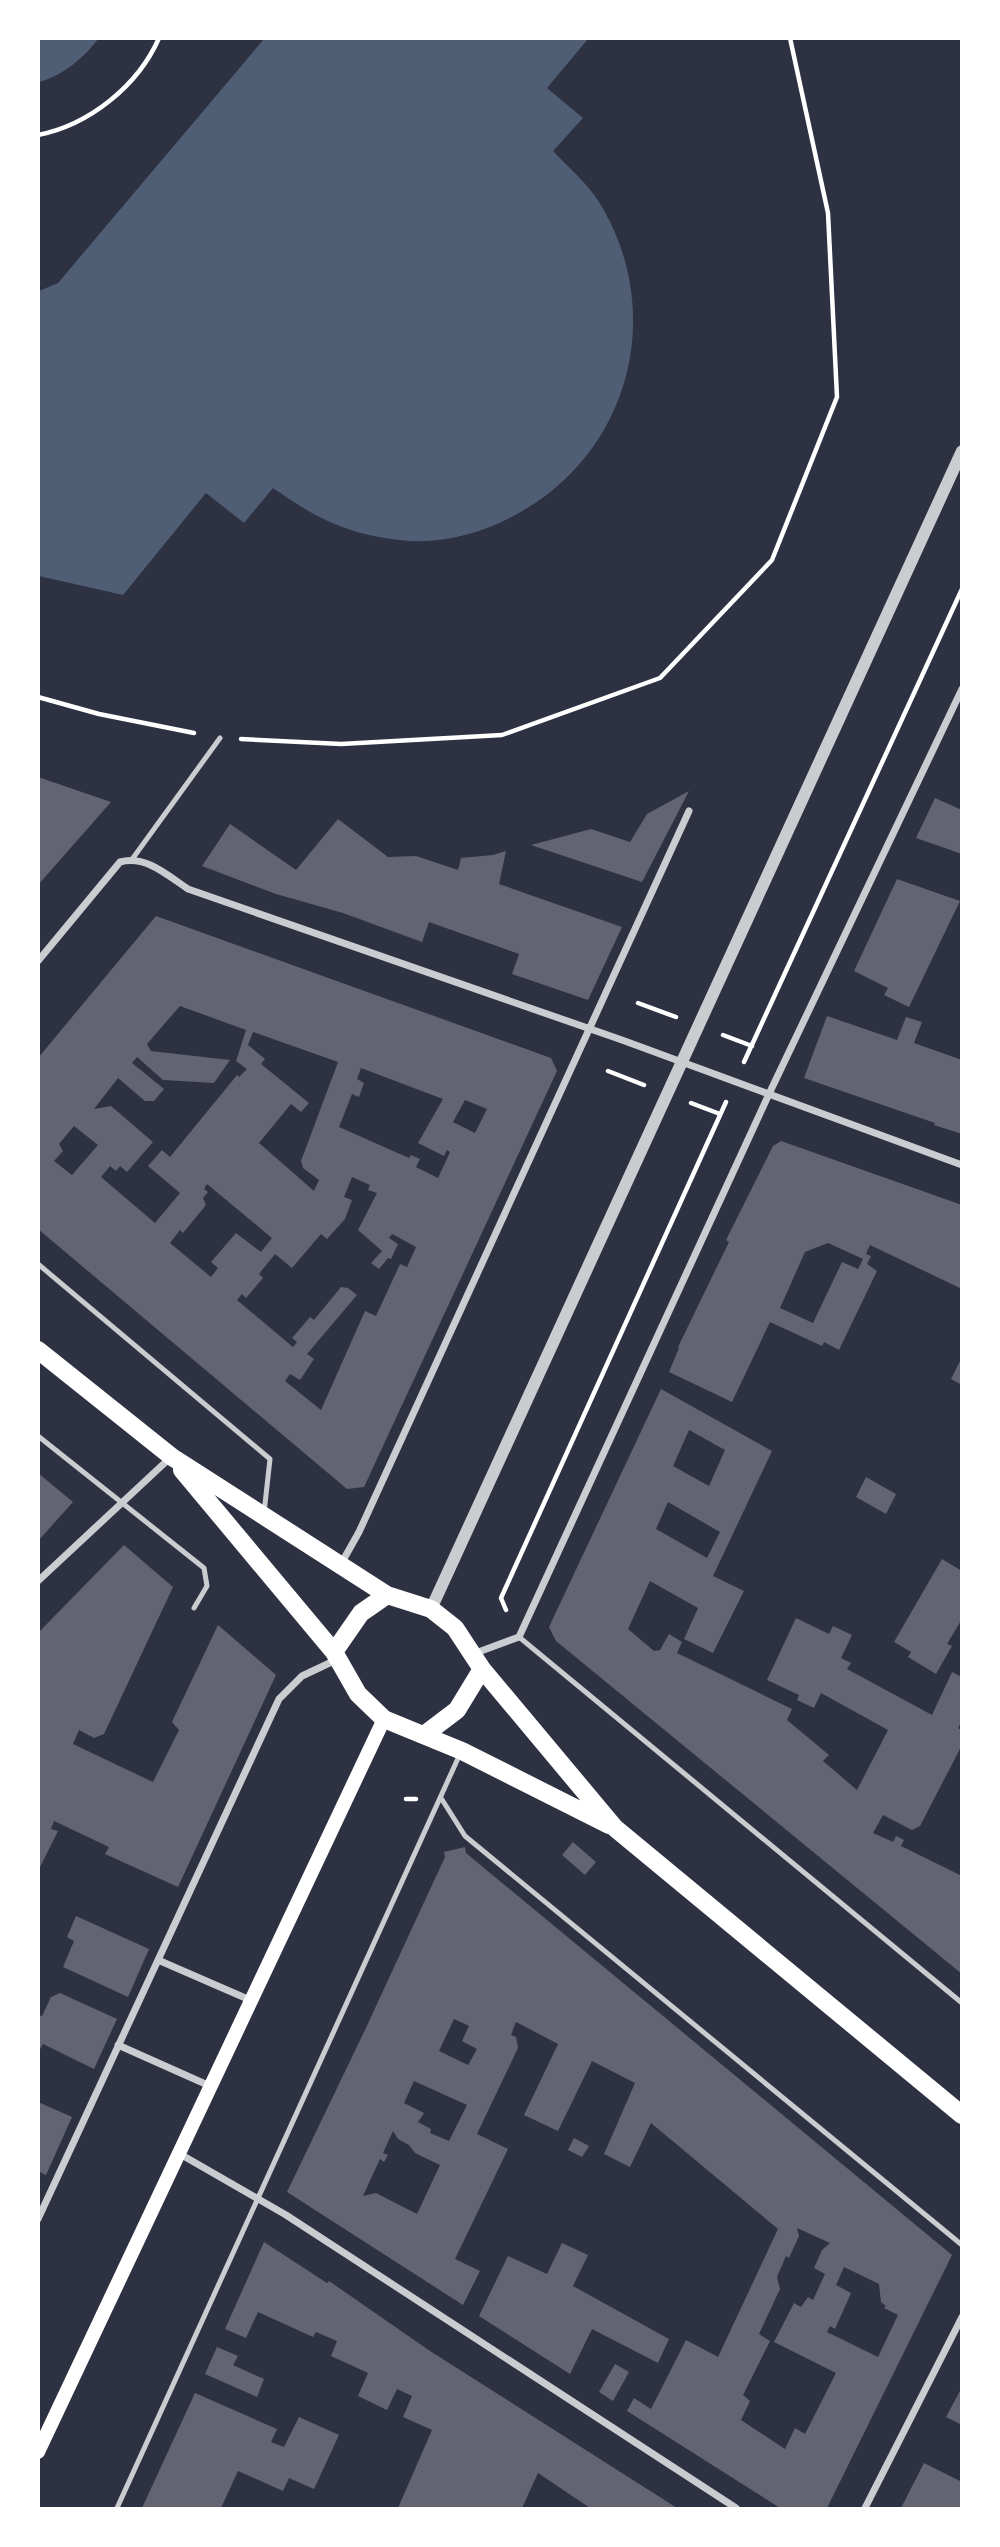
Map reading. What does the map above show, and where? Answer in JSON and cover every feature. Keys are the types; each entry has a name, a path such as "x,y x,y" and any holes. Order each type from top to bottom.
{"main road":[{"path":"38,1350 172,1457 387,1595 431,1609 455,1628 478,1661 615,1828 961,2115"},
{"path":"172,1457 336,1656 358,1694 384,1719 462,1751 615,1828"},
{"path":"336,1656 361,1613 387,1595"},
{"path":"424,1735 457,1710 478,1661"},
{"path":"38,2452 384,1719"}],"street":[{"path":"431,1609 961,451"},
{"path":"478,1661 519,1637 769,1094 961,690"},
{"path":"341,1565 359,1532 689,811"},
{"path":"38,961 120,862 133,858 156,867 188,889 680,1061 961,1165"},
{"path":"38,1581 172,1457"},
{"path":"38,2219 279,1699 302,1676 336,1656"},
{"path":"158,1960 250,2000"},
{"path":"118,2045 210,2085"},
{"path":"179,2153 257,2198 736,2508"},
{"path":"865,2508 961,2317"}],"lane":[{"path":"133,858 220,738"},
{"path":"38,1264 270,1459 263,1515"},
{"path":"38,1436 204,1568 207,1586 194,1608"},
{"path":"519,1637 961,2003"},
{"path":"117,2508 462,1751"},
{"path":"440,1798 465,1836 961,2245"}],"path":[{"path":"38,135 81,120 110,101 135,76 159,38"},
{"path":"38,697 99,714 220,738 341,744 502,735 660,678 772,560 837,397 828,213 790,38"}],"water":[{"path":"38,39 98,39 72,65 39,82"},
{"path":"264,39 588,39 547,88 583,118 553,151 599,202 620,244 631,289 633,333 626,376 611,417 587,455 556,488 517,514 475,532 430,541 399,540 363,534 318,516 273,488 244,523 206,493 123,595 39,576 39,291 58,283"}],"building":[{"path":"38,777 111,802 38,885"},
{"path":"689,791 642,882 531,845 591,829 630,842 647,814"},
{"path":"935,798 962,810 962,854 916,838"},
{"path":"338,819 388,857 416,856 458,870 461,858 506,851 499,884 622,927 588,1000 512,974 519,954 429,922 422,942 343,913 276,894 202,866 230,824 296,870"},
{"path":"897,879 960,901 909,1007 884,995 888,988 854,971"},
{"path":"156,916 551,1058 557,1071 364,1487 347,1489 38,1229 38,1058","holes":["180,1006 246,1030 236,1061 247,1069 239,1077 237,1075 170,1157 162,1150 148,1166 180,1193 155,1223 101,1177 110,1166 116,1171 120,1166 127,1172 153,1142 111,1106 94,1109 118,1078 145,1101 154,1101 164,1089 132,1063 137,1057 163,1080 214,1083 230,1060 151,1051 147,1044","253,1032 338,1062 301,1161 303,1168 319,1180 314,1191 259,1143 291,1104 301,1112 309,1103 261,1064 265,1059 248,1045","361,1068 443,1099 418,1143 444,1156 447,1150 450,1152 438,1178 416,1167 420,1159 411,1155 409,1158 339,1127 352,1094 359,1097 364,1083 357,1079","465,1100 487,1109 475,1133 453,1122","74,1126 98,1145 72,1175 54,1161 63,1151 59,1144","352,1177 370,1185 368,1190 377,1193 358,1230 382,1251 371,1263 379,1269 388,1258 391,1259 398,1244 389,1238 392,1234 416,1247 407,1267 400,1264 376,1316 365,1311 321,1410 285,1381 290,1374 300,1380 314,1359 307,1354 357,1295 348,1288 341,1287 314,1320 310,1317 292,1338 297,1342 293,1347 237,1300 242,1294 246,1298 263,1278 259,1274 275,1254 292,1268 321,1234 327,1239 345,1219 352,1200 344,1197","207,1184 272,1238 261,1252 236,1233 211,1262 218,1268 211,1277 170,1243 180,1230 183,1233 206,1205 203,1198 208,1192 204,1189"]},
{"path":"827,1016 897,1040 906,1017 922,1022 914,1043 962,1060 962,1134 804,1078"},
{"path":"781,1141 962,1205 962,1289 870,1245 866,1254 871,1256 867,1264 877,1271 839,1350 824,1342 822,1346 770,1322 732,1402 669,1372 678,1347 729,1242 726,1240 773,1146","holes":["828,1243 863,1259 858,1269 842,1262 813,1323 780,1308 805,1252"]},
{"path":"962,1357 962,1385 951,1379"},
{"path":"661,1389 772,1451 713,1576 744,1591 713,1653 684,1639 698,1608 650,1581 628,1629 654,1651 660,1650 669,1634 682,1642 677,1653 792,1709 787,1720 829,1755 823,1761 857,1790 888,1730 821,1693 814,1708 797,1700 799,1695 767,1680 796,1618 829,1634 833,1626 852,1635 841,1658 851,1663 847,1669 932,1715 952,1672 962,1677 962,1721 958,1728 961,1730 962,1745 920,1826 912,1830 883,1815 873,1833 893,1842 896,1836 904,1840 901,1846 962,1876 962,1974 556,1641 549,1627","holes":["689,1430 725,1450 709,1486 673,1466","668,1502 720,1532 707,1558 656,1529"]},
{"path":"38,1473 73,1502 38,1541"},
{"path":"866,1477 896,1494 886,1514 856,1497"},
{"path":"124,1545 173,1587 104,1734 94,1738 79,1730 73,1744 153,1782 179,1730 172,1722 218,1625 276,1675 178,1887 105,1854 109,1847 54,1821 51,1829 58,1831 38,1871 38,1633"},
{"path":"942,1559 962,1571 962,1619 947,1644 952,1646 936,1674 908,1657 911,1652 894,1642"},
{"path":"573,1842 596,1862 585,1875 562,1855"},
{"path":"465,1847 466,1853 952,2255 827,2508 780,2508 627,2411 634,2398 651,2409 686,2340 718,2357 778,2229 651,2123 630,2167 604,2154 635,2083 592,2061 558,2131 524,2115 558,2044 516,2022 511,2035 516,2037 518,2048 477,2134 508,2149 455,2259 480,2271 463,2305 287,2192 445,1857 444,1852","holes":["454,2019 469,2026 462,2041 477,2049 468,2065 439,2051","414,2081 467,2105 449,2141 430,2133 431,2129 418,2122 424,2113 404,2103","393,2131 398,2139 409,2145 415,2153 440,2165 417,2214 376,2193 363,2196 380,2159 384,2162 388,2155 383,2153","797,2228 830,2243 822,2250 814,2268 825,2274 813,2300 808,2297 801,2307 794,2303 774,2342 836,2373 805,2434 795,2428 785,2449 741,2420 750,2401 743,2395 770,2341 759,2334 780,2289 777,2277 786,2256 789,2258 799,2236","844,2267 879,2284 881,2302 886,2306 884,2308 898,2315 878,2357 827,2332 830,2326 835,2329 851,2293 836,2285"]},
{"path":"76,1916 149,1949 128,1997 63,1967 74,1941 67,1937"},
{"path":"60,1993 117,2019 94,2069 43,2044 38,2053 38,2015 42,2016 51,1997"},
{"path":"38,2102 72,2117 46,2175 38,2171"},
{"path":"574,2138 589,2146 582,2157 568,2150"},
{"path":"264,2242 327,2283 329,2281 430,2351 677,2508 590,2508 538,2473 522,2508 398,2508 432,2430 403,2417 412,2396 397,2389 387,2410 358,2396 368,2373 331,2356 337,2341 316,2332 313,2337 258,2312 246,2338 225,2329"},
{"path":"562,2243 588,2255 573,2286 669,2339 658,2363 592,2329 570,2374 479,2316 508,2256 547,2274"},
{"path":"217,2347 238,2356 233,2365 264,2379 257,2397 205,2374"},
{"path":"615,2364 629,2372 613,2401 599,2392"},
{"path":"962,2387 962,2425 946,2417"},
{"path":"195,2393 277,2429 271,2442 284,2447 299,2417 339,2435 314,2489 289,2478 283,2491 238,2471 221,2508 142,2508"},
{"path":"924,2463 962,2482 962,2508 901,2508"}]}
